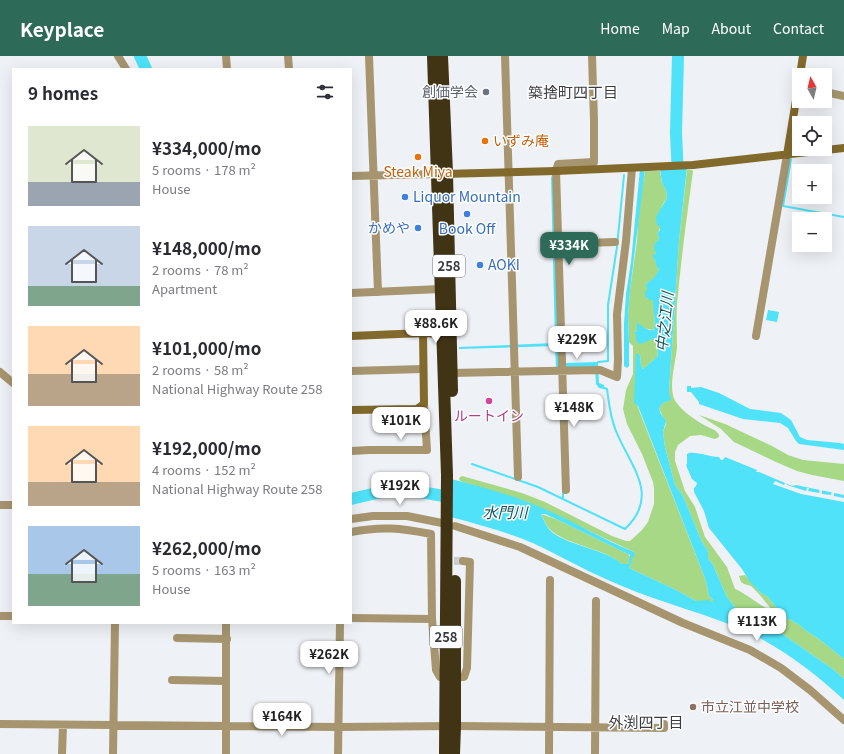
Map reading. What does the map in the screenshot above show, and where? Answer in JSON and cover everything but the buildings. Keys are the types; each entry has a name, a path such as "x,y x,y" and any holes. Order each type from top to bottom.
{"highway":[{"name":"258","path":"433,56 442,174 451,475"},
{"name":"258","path":"442,56 440,289 452,373 450,726 454,754"},
{"name":"258","path":"445,754 450,726"}],"street":[{"path":"118,56 125,68"},
{"path":"226,56 227,68"},
{"path":"288,56 289,68"},
{"path":"369,56 378,292"},
{"path":"505,56 518,477"},
{"path":"566,490 556,171 558,164 594,162 592,56"},
{"path":"801,68 803,56"},
{"path":"832,93 844,96"},
{"path":"756,336 795,108"},
{"path":"352,176 556,171 693,165 844,148"},
{"path":"452,373 515,372 562,367 596,370 617,377 617,314 633,168"},
{"path":"558,244 615,242"},
{"path":"352,293 440,289"},
{"path":"352,451 427,450 424,404 423,333"},
{"path":"352,336 423,333 446,334"},
{"path":"352,371 423,369"},
{"path":"0,372 12,382"},
{"path":"352,410 417,409 424,404"},
{"path":"0,505 12,505"},
{"path":"352,519 374,516 407,516 451,523 520,547 683,623 750,650 781,668 810,690 844,720"},
{"path":"352,532 390,527 409,529 431,534 432,619 436,670 440,678 464,677 467,668 470,562 463,561"},
{"path":"431,562 441,561"},
{"path":"550,580 550,754"},
{"path":"595,754 596,601"},
{"path":"0,616 12,616"},
{"path":"352,618 432,619"},
{"path":"113,754 115,624"},
{"path":"226,624 226,754"},
{"path":"338,754 340,624"},
{"path":"177,638 227,639"},
{"path":"172,680 226,681"},
{"path":"0,724 664,728 664,724"},
{"path":"62,725 62,754"}],"green space":[{"path":"687,170 693,171 677,304 677,347 672,390 673,397 676,402 688,415 716,431 719,437 715,439 701,435 690,436 678,445 675,452 675,461 685,491 695,507 705,537 727,567 735,589 773,611 751,586 741,582 739,576 745,575 761,593 768,597 783,616 798,624 844,659 844,679 834,670 781,633 763,622 740,614 727,597 713,565 708,558 708,551 702,542 683,496 675,485 665,447 663,432 666,424 659,408 663,403 670,400 669,391 679,241"},
{"path":"645,171 660,171 667,198 660,212 660,225 657,234 659,237 655,257 659,270 655,278 646,284 648,288 647,299 651,299 654,303 655,329 652,330 643,328 637,322 637,331 634,332 656,340 658,356 643,369 639,354 637,405 706,581 709,596 713,600 713,604 696,601 629,568 634,552 527,502 460,481 459,478 462,476 522,493 545,502 612,536 626,541 630,541 648,522 654,504 653,482 642,454 627,424 623,409 626,390 633,374 633,346 629,342 628,315 637,241 639,208"},
{"path":"699,415 725,424 788,455 803,460 844,464 844,481 797,471 776,462 734,442 721,429"},
{"path":"541,514 556,519 628,554 630,557 628,564 622,564 606,554 561,537 549,528"}],"water":[{"path":"687,167 679,241 669,391 671,400 663,403 659,408 666,421 663,432 665,447 675,485 683,496 702,542 708,551 708,558 713,565 727,597 740,614 763,622 834,670 844,679 844,700 800,663 776,647 750,633 719,620 622,586 525,540 451,517 451,479 511,496 569,520 634,552 635,555 629,568 696,601 709,600 713,603 713,600 709,596 706,581 638,406 634,403 636,354 639,354 640,356 643,369 658,356 656,340 651,339 639,344 636,340 636,334 634,332 637,331 637,322 648,330 654,330 655,326 653,301 646,298 645,293 648,288 646,287 646,284 654,278 659,270 655,259 653,258 653,255 656,253 654,249 655,243 658,241 659,237 657,234 660,230 660,227 657,225 656,218 667,198 666,190 662,183 660,169","holes":["541,514 545,514 630,555 628,564 622,564 598,551 561,538 547,527"]},
{"path":"640,169 645,169 630,290 628,315 629,366 627,368 624,366 624,324"},
{"path":"551,176 553,178 566,363 598,362 599,383 604,385 604,389 599,388 596,384 595,367 556,367 555,346 459,349 459,347 555,343"},
{"path":"768,310 779,312 777,322 766,320"},
{"path":"687,386 691,386 691,388 701,387 719,393 750,409 781,413 791,420 800,437 807,440 844,444 844,450 799,444 788,428 780,423 743,419 699,404 691,392 687,392"},
{"path":"687,454 719,457 721,460 725,457 757,470 756,472 792,486 796,485 844,495 844,659 798,624 783,616 768,597 761,593 750,582 742,569 709,528 704,511 694,492 694,488 697,483 692,479 686,465"}],"pier":[{"path":"775,481 806,491 807,488 809,488 808,491 819,493 820,489 822,490 822,494 831,495 832,491 834,491 834,496 844,498 844,502 801,494 773,484"}],"waterway":[{"name":"水門川","path":"140,56 146,68"},
{"name":"中之江川","path":"678,56 676,133 678,177"},
{"path":"791,159 783,206 844,217"},
{"path":"598,362 608,361 608,305 617,247 624,175"},
{"path":"472,464 538,487 625,529 636,516 641,504 642,492 634,468 614,426 607,389 604,388"},
{"name":"水門川","path":"352,499 398,488 455,498"},
{"path":"563,489 563,499"}],"tunnel":[{"path":"442,561 463,561"}],"place":[{"name":"創価学会","path":"486,92"},
{"name":"いずみ庵","path":"485,141"},
{"name":"Steak Miya","path":"418,157"},
{"name":"Liquor Mountain","path":"405,197"},
{"name":"Book Off","path":"467,214"},
{"name":"かめや","path":"418,228"},
{"name":"AOKI","path":"480,265"},
{"name":"ルートイン","path":"489,401"},
{"name":"市立江並中学校","path":"693,707"}],"district":[{"name":"築捨町四丁目","path":"573,93"},
{"name":"外渕四丁目","path":"646,723"}]}
